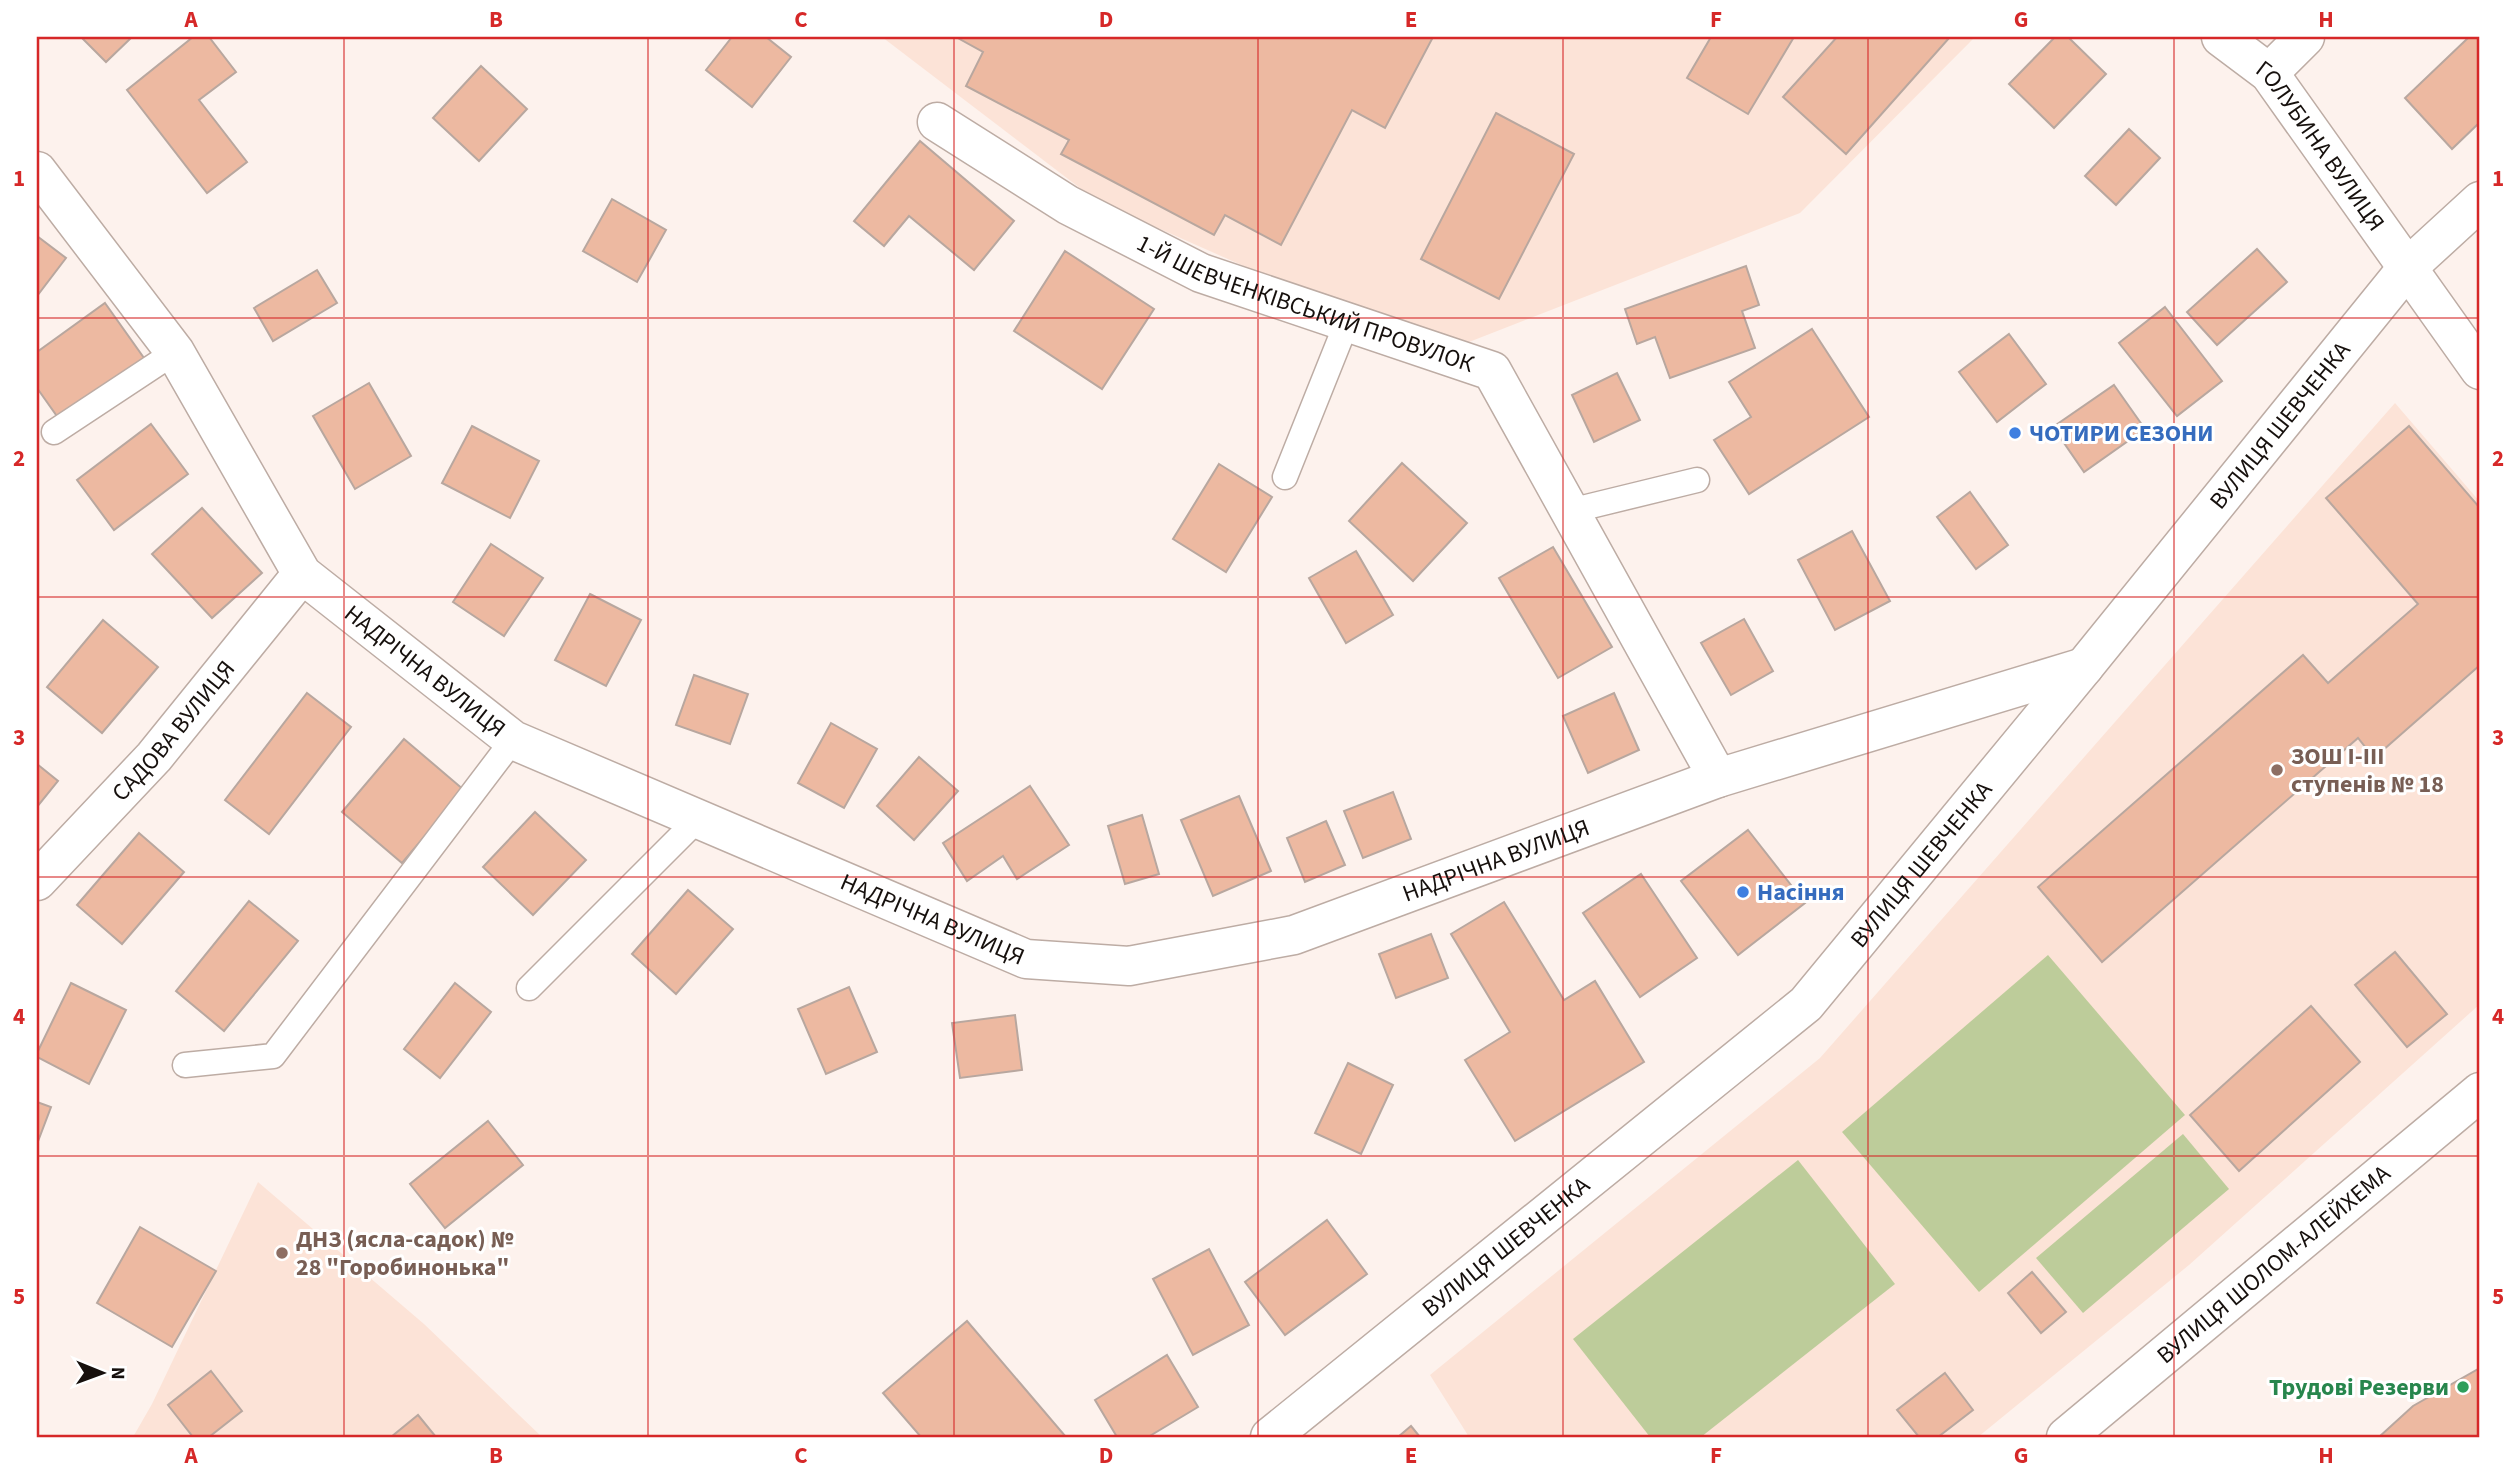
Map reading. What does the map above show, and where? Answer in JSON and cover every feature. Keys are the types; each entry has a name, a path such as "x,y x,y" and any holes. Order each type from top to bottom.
{"street":[{"name":"ГОЛУБИНА ВУЛИЦЯ","path":"2221,37 2269,73 2480,370"},
{"path":"2269,73 2305,37"},
{"name":"1-Й ШЕВЧЕНКІВСЬКИЙ ПРОВУЛОК","path":"937,122 1068,205 1201,273 1492,370 1718,778"},
{"name":"НАДРІЧНА ВУЛИЦЯ","path":"37,171 175,352 302,575 513,740 1026,959 1129,966 1294,935 1718,778 2084,667"},
{"name":"ВУЛИЦЯ ШЕВЧЕНКА","path":"1270,1437 1805,1004 2084,667 2407,267 2480,201"},
{"name":"САДОВА ВУЛИЦЯ","path":"37,881 154,757 302,575"},
{"name":"ВУЛИЦЯ ШОЛОМ-АЛЕЙХЕМА","path":"2066,1437 2480,1092"}],"lane":[{"path":"1285,477 1348,322"},
{"path":"54,432 175,352"},
{"path":"1570,511 1697,480"},
{"path":"185,1065 273,1056 513,740"},
{"path":"529,988 697,820"}],"shaded area":[{"path":"882,37 1975,37 1800,213 1469,342 1291,287 1097,201"},
{"name":"ЗОШ І-ІІІ ступенів № 18","path":"2395,403 2480,502 2480,1004 2189,1265 1978,1437 1469,1437 1430,1375 1820,1058"},
{"name":"ДНЗ (ясла-садок) № 28 \"Горобинонька\"","path":"258,1182 424,1324 542,1437 133,1437 152,1404"}],"green space":[{"path":"2048,955 2185,1115 1979,1292 1842,1132"},
{"path":"2183,1134 2229,1189 2083,1313 2036,1258"},
{"path":"1798,1160 1895,1284 1701,1437 1650,1437 1573,1339"}],"building":[{"path":"81,37 132,37 106,62"},
{"path":"193,37 209,37 236,72 199,100 247,162 207,193 127,90"},
{"path":"732,37 766,37 791,57 752,107 706,70"},
{"path":"956,37 1433,37 1385,128 1352,110 1281,245 1225,215 1214,235 1061,154 1069,140 966,86 983,52"},
{"path":"1711,37 1794,37 1748,114 1687,78"},
{"path":"1837,37 1950,37 1846,154 1783,97"},
{"path":"2055,37 2068,37 2106,74 2054,128 2009,84"},
{"path":"2469,37 2480,37 2480,122 2452,149 2405,98"},
{"path":"481,66 527,109 479,161 433,118"},
{"path":"1496,113 1574,154 1499,299 1421,259"},
{"path":"2129,129 2160,158 2116,205 2085,176"},
{"path":"920,141 1014,221 974,270 909,216 884,246 854,221"},
{"path":"612,199 666,230 637,282 583,251"},
{"path":"37,236 66,258 37,296"},
{"path":"2257,249 2287,282 2217,345 2187,312"},
{"path":"1065,251 1154,309 1102,389 1014,331"},
{"path":"1746,266 1759,305 1742,311 1755,348 1670,378 1655,337 1637,344 1625,309"},
{"path":"317,270 337,303 273,341 254,308"},
{"path":"105,303 144,358 59,419 37,388 37,352"},
{"path":"2165,307 2222,381 2177,416 2119,343"},
{"path":"1812,329 1869,417 1749,494 1714,440 1751,417 1729,382"},
{"path":"2009,334 2046,384 1997,422 1959,372"},
{"path":"1617,373 1640,420 1594,442 1572,395"},
{"path":"369,383 411,456 355,489 313,416"},
{"path":"2114,385 2145,429 2084,472 2053,427"},
{"path":"151,424 188,474 114,530 77,480"},
{"path":"472,426 539,461 510,518 442,483"},
{"path":"2409,426 2480,508 2480,665 2374,758 2358,738 2102,962 2038,887 2303,655 2328,683 2418,604 2326,498"},
{"path":"1402,463 1467,523 1413,581 1349,521"},
{"path":"1219,464 1272,497 1226,572 1173,539"},
{"path":"1970,492 2008,545 1976,569 1937,517"},
{"path":"202,508 262,573 212,618 152,554"},
{"path":"1852,531 1890,601 1835,630 1798,560"},
{"path":"491,544 543,578 504,636 453,602"},
{"path":"1553,547 1612,647 1558,678 1499,578"},
{"path":"1356,551 1393,615 1346,643 1309,578"},
{"path":"590,594 641,620 606,686 555,660"},
{"path":"1744,619 1773,671 1731,695 1701,643"},
{"path":"103,620 158,667 102,733 47,687"},
{"path":"694,675 748,694 730,744 676,725"},
{"path":"307,693 351,727 269,834 225,800"},
{"path":"1614,693 1639,750 1588,773 1563,716"},
{"path":"831,723 877,749 844,808 798,783"},
{"path":"404,739 464,790 402,863 342,812"},
{"path":"919,757 958,791 914,840 877,806"},
{"path":"37,764 58,781 37,807"},
{"path":"1030,786 1069,845 1017,879 1003,856 967,881 943,843"},
{"path":"1393,792 1411,839 1363,858 1344,811"},
{"path":"1239,796 1271,871 1213,896 1181,820"},
{"path":"535,812 586,860 533,915 483,867"},
{"path":"1142,815 1159,874 1125,884 1108,826"},
{"path":"1326,821 1345,865 1305,882 1287,838"},
{"name":"Насіння","path":"1748,830 1805,903 1738,955 1681,881"},
{"path":"139,833 184,872 122,944 77,905"},
{"path":"1641,874 1697,958 1640,997 1583,913"},
{"path":"688,890 733,929 676,994 632,954"},
{"path":"249,901 298,941 224,1031 176,991"},
{"path":"1504,902 1564,1000 1595,981 1644,1062 1515,1141 1465,1060 1510,1032 1451,934"},
{"path":"1431,934 1448,978 1396,998 1379,954"},
{"path":"2395,952 2447,1014 2407,1047 2355,985"},
{"path":"71,983 126,1010 89,1084 37,1057"},
{"path":"455,983 491,1012 440,1078 404,1049"},
{"path":"849,987 877,1052 826,1074 798,1009"},
{"path":"2311,1006 2360,1062 2239,1171 2190,1115"},
{"path":"1015,1015 1022,1070 960,1078 952,1023"},
{"path":"1348,1063 1393,1085 1361,1154 1315,1133"},
{"path":"37,1102 51,1107 37,1144"},
{"path":"488,1121 523,1165 445,1228 410,1184"},
{"path":"1327,1220 1367,1274 1285,1335 1245,1282"},
{"path":"140,1227 216,1271 172,1347 97,1303"},
{"path":"1209,1249 1249,1325 1193,1355 1153,1279"},
{"path":"2032,1272 2066,1312 2041,1333 2008,1293"},
{"path":"967,1321 1066,1437 921,1437 883,1393"},
{"path":"1167,1355 1198,1407 1148,1437 1117,1437 1095,1400"},
{"name":"Трудові Резерви","path":"2480,1368 2480,1437 2379,1437 2413,1406"},
{"path":"211,1371 242,1411 209,1437 193,1437 168,1405"},
{"path":"1945,1373 1973,1410 1938,1437 1919,1437 1897,1410"},
{"path":"418,1415 436,1437 391,1437"},
{"path":"1411,1426 1420,1437 1398,1437"}],"place":[{"name":"ЧОТИРИ СЕЗОНИ","path":"2015,433"},
{"name":"ЗОШ І-ІІІ ступенів № 18","path":"2277,770"},
{"name":"Насіння","path":"1743,892"},
{"name":"ДНЗ (ясла-садок) № 28 \"Горобинонька\"","path":"282,1253"},
{"name":"Трудові Резерви","path":"2463,1387"}]}
